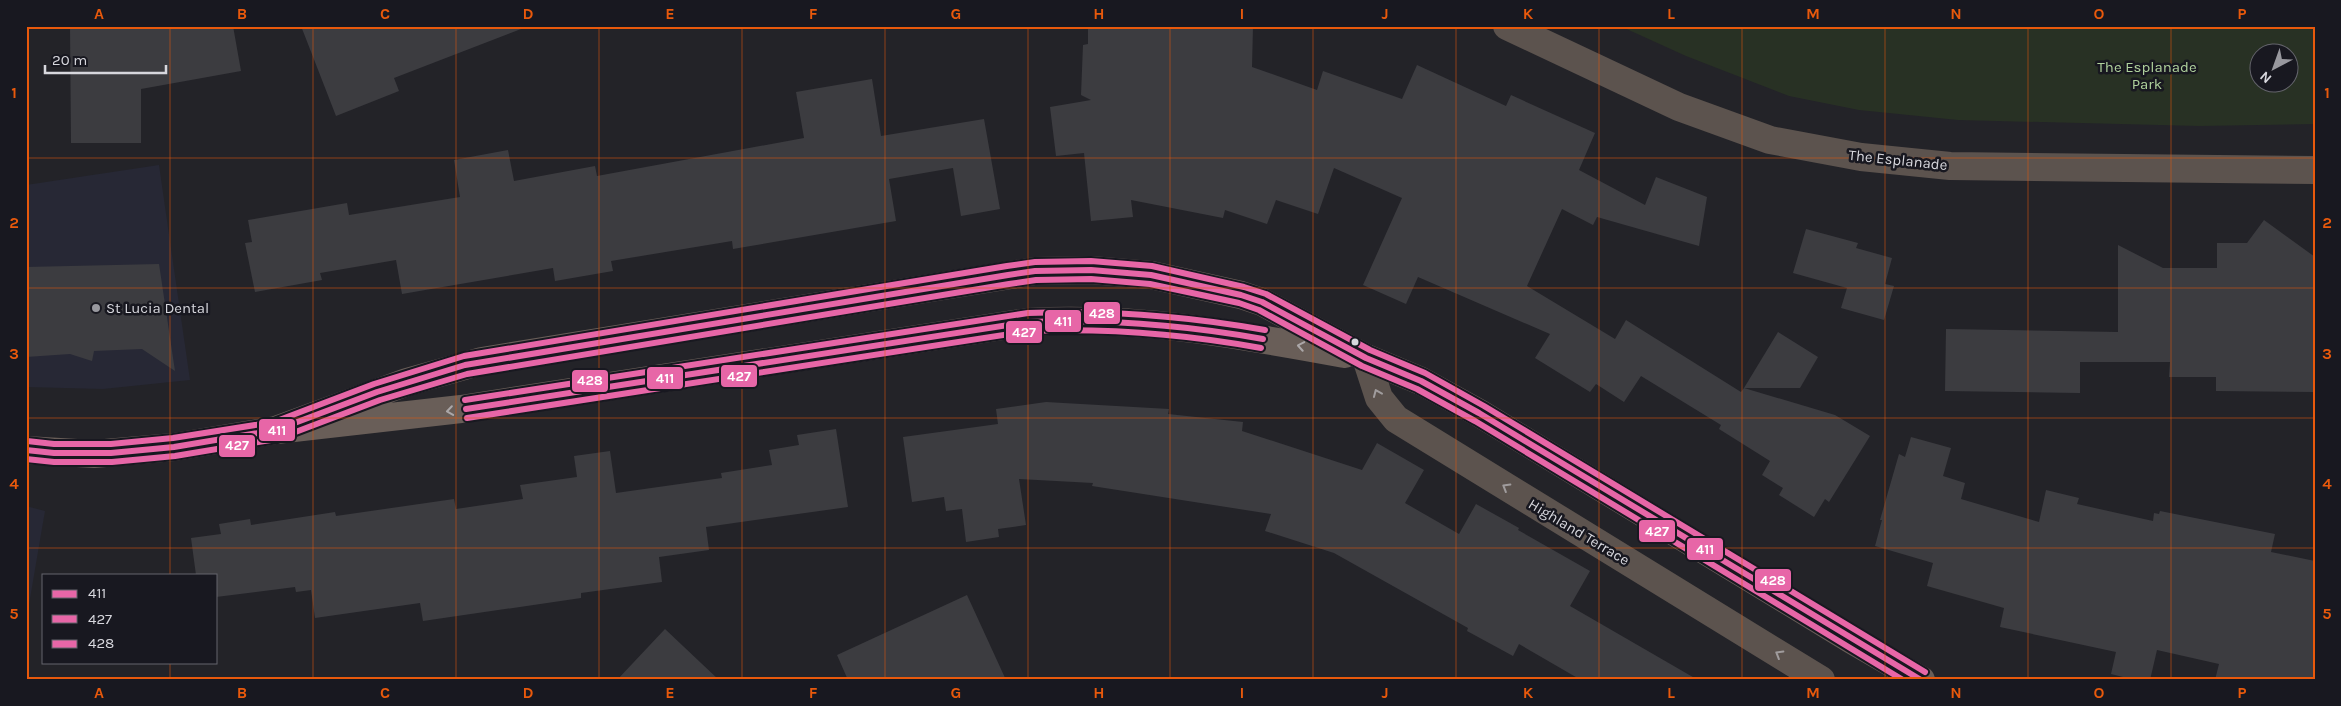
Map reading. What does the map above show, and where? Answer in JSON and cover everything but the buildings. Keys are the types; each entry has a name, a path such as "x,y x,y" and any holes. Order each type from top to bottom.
{"main road":[{"path":"276,430 377,392 473,363 1035,271 1091,270 1151,275 1242,295 1281,311 1366,358 1443,393 1534,444 1921,680"},
{"path":"26,450 54,453 111,453 174,447 276,430 461,409 1028,322 1074,320 1174,325 1226,332 1366,358"}],"street":[{"name":"The Esplanade","path":"1507,26 1679,107 1770,140 1861,157 1950,166 2315,170"},
{"name":"Highland Terrace","path":"1366,358 1379,398 1396,419 1821,680"}],"shaded area":[{"path":"159,165 190,380 103,389 26,387 26,185"},
{"path":"26,506 45,511 26,622"}],"green space":[{"name":"The Esplanade Park","path":"1620,26 2315,26 2315,124 2199,126 1958,120 1859,110 1789,96 1686,56"}],"transit line":[{"name":"428","path":"27,441 54,444 111,444 173,438 274,422 374,384 464,356 1007,266 1035,262 1091,261 1152,266 1244,287 1266,294 1370,350 1425,373 1484,406 1925,672"},
{"name":"411","path":"26,450 54,453 111,453 174,447 276,430 377,392 465,365 1008,275 1035,271 1091,270 1151,275 1241,295 1262,302 1366,358 1421,381 1479,413 1921,680"},
{"name":"427","path":"26,459 54,462 112,462 175,456 277,439 380,400 467,374 1009,284 1036,280 1091,279 1150,284 1239,303 1259,310 1362,366 1417,389 1475,421 1903,680"},
{"name":"428","path":"465,400 1028,313 1088,312 1147,315 1265,330"},
{"name":"411","path":"466,409 1028,322 1087,321 1146,324 1263,339"},
{"name":"427","path":"467,418 1029,331 1087,330 1145,333 1261,348"}],"place":[{"name":"St Lucia Dental","path":"96,308"}]}
